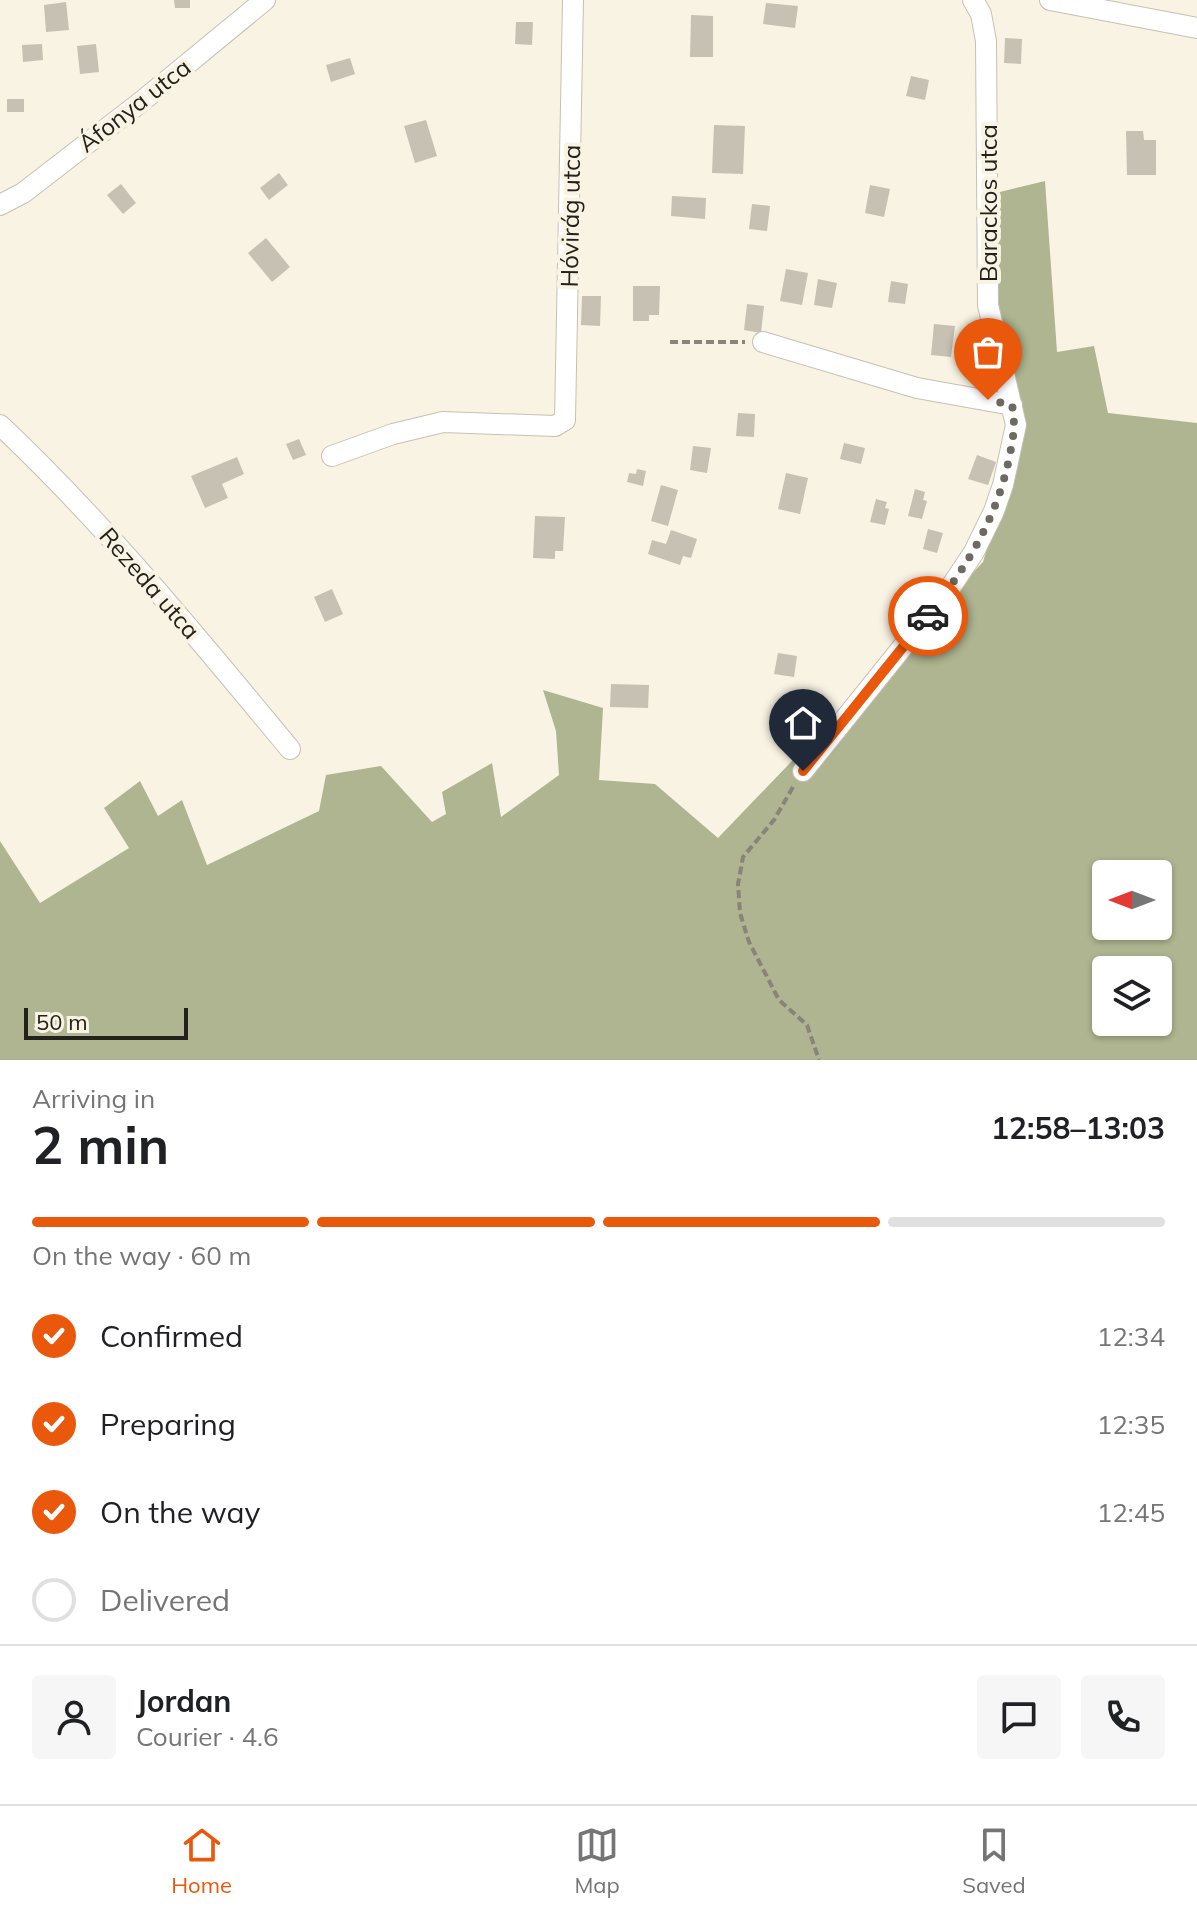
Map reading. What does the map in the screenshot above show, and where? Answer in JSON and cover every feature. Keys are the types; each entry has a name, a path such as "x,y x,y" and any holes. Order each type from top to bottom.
{"street":[{"name":"Áfonya utca","path":"0,205 23,193 141,102 265,0"},
{"name":"Hóvirág utca","path":"332,456 393,434 443,422 555,426 565,420 573,0"},
{"name":"Barackos utca","path":"803,771 950,588 974,552 1003,485 1016,425 988,305 986,41 981,14 973,0"},
{"path":"1050,0 1197,28"},
{"path":"763,342 917,388 1012,405"},
{"name":"Rezeda utca","path":"0,425 59,480 161,593 290,749"}],"path":[{"path":"670,342 763,342"},
{"path":"803,771 774,820 743,857 738,884 740,913 749,942 779,1000 807,1025 819,1060"}],"green space":[{"path":"1045,181 1057,352 1094,346 1108,413 1197,423 1197,1060 0,1060 0,841 40,903 129,848 104,808 140,781 158,816 182,800 207,865 319,811 326,775 381,766 432,822 446,814 442,792 492,763 501,817 559,775 556,731 543,690 603,708 599,780 655,784 718,838 983,562 1025,425 993,302 996,193"}],"building":[{"path":"174,0 190,0 190,8 175,8"},
{"path":"66,2 69,30 46,32 44,5"},
{"path":"766,3 798,6 795,28 763,24"},
{"path":"691,15 713,16 713,57 690,57"},
{"path":"516,22 533,22 532,45 515,44"},
{"path":"1005,38 1022,39 1021,64 1004,63"},
{"path":"42,44 43,60 23,62 22,45"},
{"path":"96,44 99,72 80,74 77,46"},
{"path":"350,58 355,74 331,82 326,65"},
{"path":"911,76 929,80 925,100 906,96"},
{"path":"7,99 24,99 24,112 7,112"},
{"path":"426,120 437,156 415,163 404,126"},
{"path":"714,125 745,126 743,174 712,173"},
{"path":"1126,131 1143,131 1144,140 1156,140 1156,175 1127,175"},
{"path":"279,173 288,185 269,200 260,188"},
{"path":"121,184 136,203 123,214 107,195"},
{"path":"870,185 890,189 884,217 865,213"},
{"path":"672,196 706,198 705,219 671,216"},
{"path":"752,204 770,206 767,231 749,229"},
{"path":"266,238 290,267 272,282 248,253"},
{"path":"786,269 808,273 802,305 780,301"},
{"path":"818,279 837,283 832,308 814,305"},
{"path":"891,281 908,284 905,304 888,302"},
{"path":"633,286 660,286 659,315 649,315 649,321 633,321"},
{"path":"582,296 601,296 600,326 581,325"},
{"path":"747,304 764,306 761,333 744,330"},
{"path":"934,324 955,326 951,357 931,355"},
{"path":"738,413 755,414 754,437 736,436"},
{"path":"299,439 306,455 293,460 286,444"},
{"path":"844,443 865,448 861,464 840,459"},
{"path":"693,446 711,448 707,473 690,470"},
{"path":"977,455 996,462 988,485 968,479"},
{"path":"237,457 244,474 222,484 228,498 205,508 191,476"},
{"path":"637,469 646,471 643,486 627,482 629,473 636,474"},
{"path":"786,473 808,478 800,514 778,509"},
{"path":"661,485 678,490 668,526 651,521"},
{"path":"915,489 925,492 923,500 927,501 922,519 908,516"},
{"path":"876,499 887,502 885,508 889,509 885,525 870,522"},
{"path":"535,516 565,517 563,551 555,551 555,559 533,558"},
{"path":"928,529 943,533 937,553 923,549"},
{"path":"671,530 697,539 691,558 683,556 680,565 648,554 652,540 666,544"},
{"path":"332,589 343,614 325,622 314,597"},
{"path":"778,653 797,656 794,677 774,674"},
{"path":"611,684 649,685 648,708 610,707"}],"way so far":[{"path":"928,616 974,552 1003,485 1016,425 1012,405 988,400"}],"route":[{"path":"803,771 928,616"}]}
